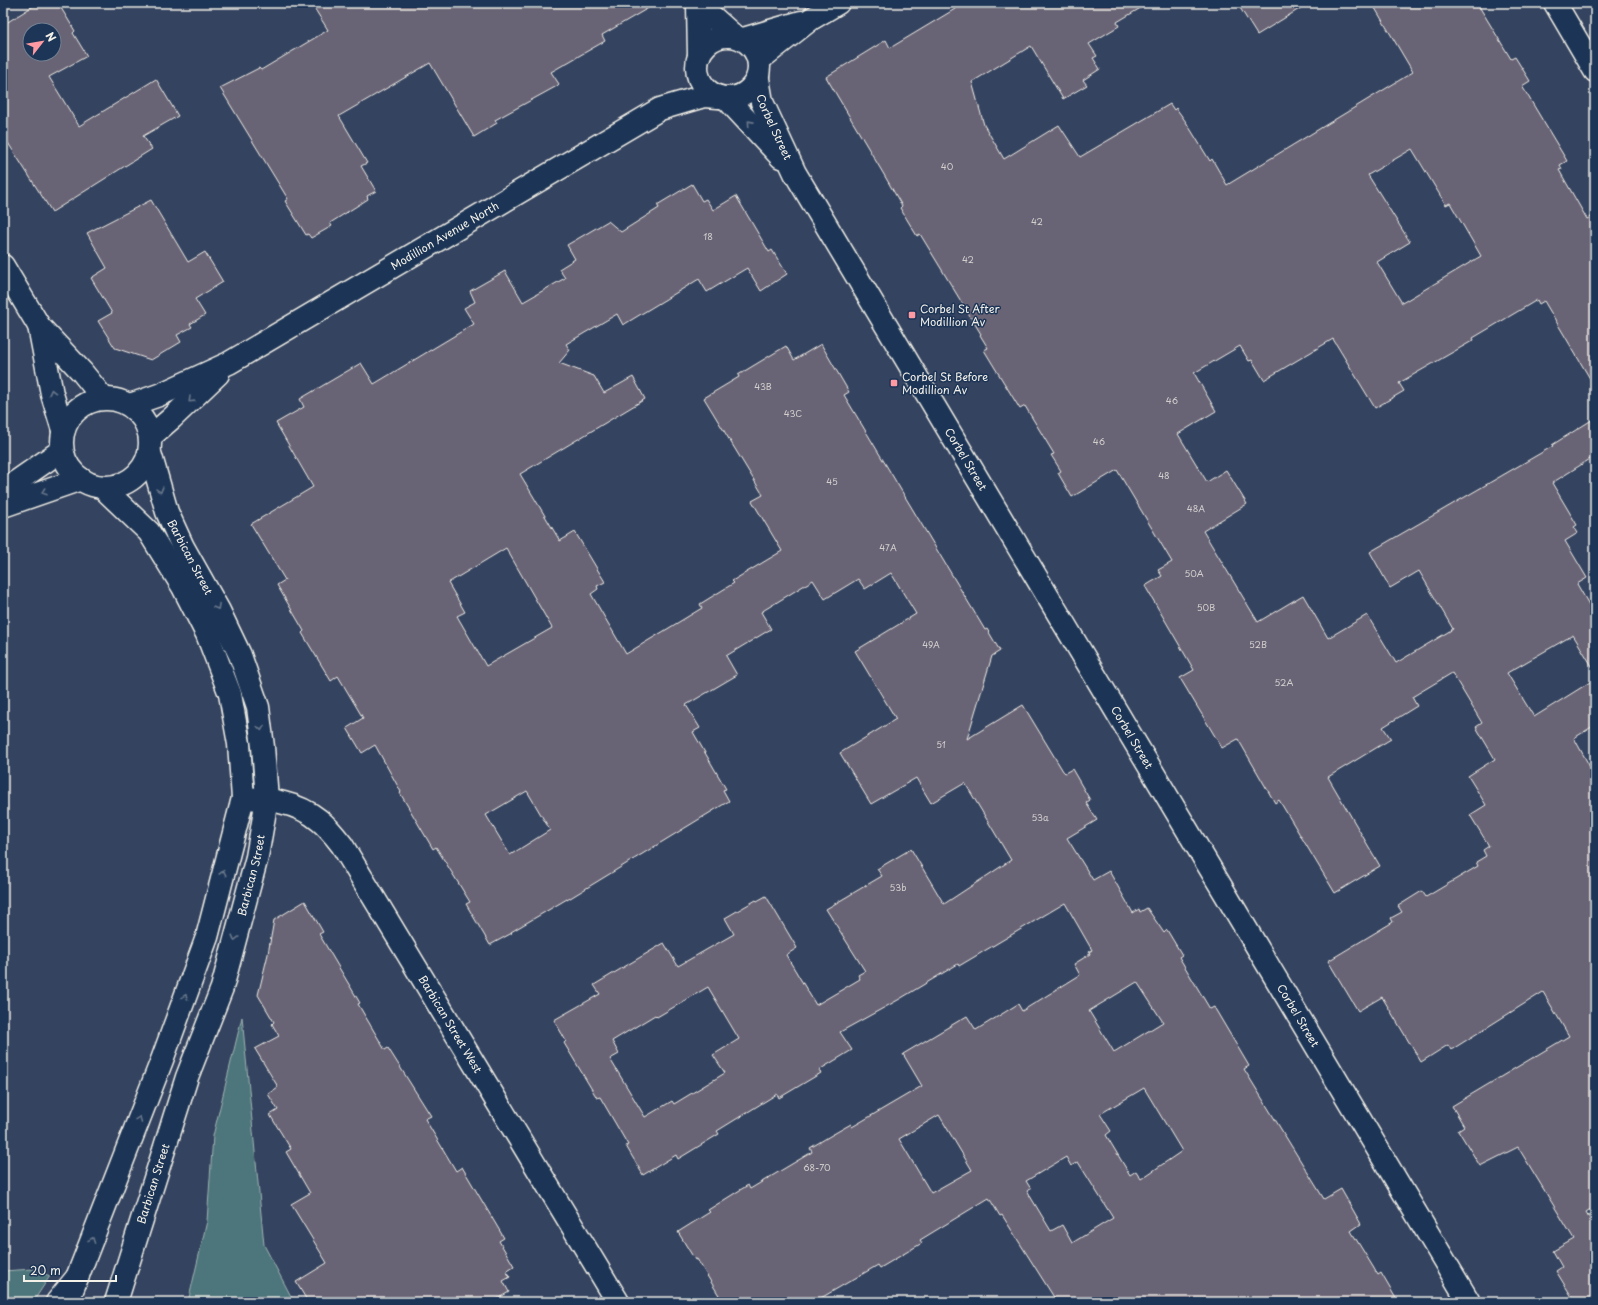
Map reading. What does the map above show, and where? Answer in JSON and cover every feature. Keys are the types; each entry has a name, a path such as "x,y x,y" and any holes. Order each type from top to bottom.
{"main road":[{"path":"697,4 698,76 702,85 709,92 723,98 737,98 746,94 752,87 758,70 812,19 838,3"},
{"path":"1555,3 1595,72"},
{"path":"697,4 753,48 758,70"},
{"path":"698,61 704,47 713,39 723,36 738,37 812,19"},
{"name":"Modillion Avenue North","path":"660,109 692,77 698,61"},
{"name":"Corbel Street","path":"758,70 762,102 795,173 1469,1302"},
{"name":"Modillion Avenue North","path":"130,405 159,395 229,363 660,109 704,96 723,98"},
{"name":"Corbel Street","path":"723,98 795,173"},
{"path":"3,266 39,326 82,372 103,398"},
{"path":"3,491 62,440 69,418 78,407 90,401 103,398 117,399 130,405 140,413 147,424 150,445 145,465 137,475 127,482 115,486 102,487 91,484 81,479 72,471 65,461 62,440 39,326"},
{"name":"Modillion Avenue North","path":"150,445 172,418 229,363"},
{"name":"Barbican Street","path":"117,1302 187,1077 222,988 257,857 267,799 258,707 240,654 219,611 183,547 167,512 150,445"},
{"path":"3,506 81,479"},
{"name":"Barbican Street","path":"68,1302 162,1060 207,937 242,798 239,744 230,694 207,634 183,587 149,532 102,487"},
{"name":"Barbican Street West","path":"242,798 267,799 303,808 320,820 342,845 618,1302"},
{"path":"57,1302 78,1276"}],"green space":[{"path":"242,1017 264,1245 294,1302 188,1302 207,1221 213,1136"},
{"path":"33,1269 50,1276 33,1302 3,1302 3,1271"}],"building":[{"path":"38,3 58,3 75,31 73,33 87,56 49,77 79,126 156,79 178,116 143,136 152,149 52,212 3,135 3,25"},
{"path":"311,3 657,3 602,35 605,41 551,72 559,84 557,86 495,120 497,123 474,137 430,63 339,116 367,163 361,166 376,191 367,196 368,199 330,223 332,226 311,238 308,234 306,235 285,201 288,199 220,88 259,68 261,70 328,30"},
{"path":"965,3 1149,3 1117,22 1119,26 1089,44 1097,56 1093,58 1100,69 1083,80 1087,85 1063,99 1031,46 972,82 984,125 1004,159 1059,125 1080,157 1170,104 1174,110 1176,108 1186,122 1210,161 1212,159 1227,185 1413,72 1372,3 1477,3 1511,59 1515,57 1530,81 1522,86 1567,161 1560,165 1562,169 1559,170 1587,219 1595,215 1595,387 1544,301 1539,304 1537,300 1473,338 1474,340 1399,383 1404,391 1375,408 1333,339 1264,380 1252,360 1249,361 1240,346 1194,373 1216,411 1178,434 1207,482 1226,470 1247,504 1203,531 1258,622 1303,595 1328,638 1367,615 1396,663 1453,629 1419,571 1390,588 1370,552 1553,446 1552,445 1595,418 1595,456 1552,483 1577,525 1574,527 1578,533 1565,541 1587,578 1577,584 1595,615 1595,671 1573,635 1507,673 1534,717 1595,679 1595,725 1574,738 1595,776 1595,1206 1586,1212 1595,1227 1595,1302 1575,1302 1556,1271 1562,1267 1553,1251 1574,1239 1518,1147 1480,1166 1458,1130 1464,1126 1452,1106 1569,1036 1543,992 1451,1050 1448,1045 1421,1062 1382,997 1358,1011 1328,961 1393,922 1391,918 1402,912 1398,906 1422,891 1426,897 1478,866 1476,862 1486,856 1483,850 1489,846 1470,815 1486,805 1468,776 1495,759 1476,727 1482,723 1452,673 1412,697 1417,706 1383,727 1391,739 1328,777 1380,866 1335,893 1279,800 1275,803 1238,739 1222,748 1180,678 1194,670 1145,586 1162,576 1158,570 1172,562 1117,470 1072,497 1058,473 1061,471 1051,455 1054,454 1025,406 1020,409 984,350 988,348 980,335 981,334 920,234 917,236 900,208 902,206 826,77 886,40 890,48","holes":["1412,149 1446,205 1450,203 1481,256 1402,303 1377,262 1410,242 1368,175"]},
{"path":"1237,3 1309,3 1257,35"},
{"path":"692,184 702,201 706,199 713,210 736,196 769,252 772,250 787,274 761,291 747,268 707,292 699,279 623,325 617,314 566,344 570,350 559,363 594,376 604,393 633,377 645,399 520,474 560,541 575,532 605,582 597,586 598,589 591,594 626,654 702,608 700,604 734,583 732,581 782,551 752,501 763,495 704,398 739,377 738,375 786,346 794,360 821,344 849,392 844,395 985,630 987,629 1000,651 992,656 967,739 1023,705 1063,771 1065,773 1072,769 1090,800 1086,803 1097,820 1067,838 1093,880 1109,871 1133,913 1139,909 1140,912 1147,908 1164,933 1167,930 1182,955 1179,957 1210,1009 1214,1007 1249,1066 1244,1069 1324,1199 1341,1189 1361,1224 1351,1231 1378,1275 1381,1273 1398,1302 1057,1302 1002,1215 1000,1216 989,1198 920,1240 922,1243 880,1268 878,1265 814,1302 723,1302 697,1259 695,1260 678,1232 710,1212 708,1210 748,1185 750,1189 812,1152 810,1148 830,1136 851,1124 852,1127 922,1086 903,1054 967,1016 976,1030 1018,1004 1022,1011 1080,975 1074,964 1090,954 1089,952 1092,950 1065,903 959,966 958,964 898,1000 840,1032 852,1050 819,1070 821,1073 779,1098 777,1094 717,1131 719,1134 678,1159 676,1155 643,1175 626,1146 628,1145 600,1097 597,1098 564,1043 566,1041 554,1020 600,994 594,985 664,943 678,966 734,934 725,918 756,900 757,901 766,896 797,948 786,955 816,1005 860,979 858,975 865,971 826,909 882,876 877,869 911,849 944,904 1011,860 965,783 931,803 916,778 871,804 840,753 896,719 855,651 916,614 891,573 865,589 858,579 825,599 813,580 761,612 771,629 726,656 737,675 686,705 700,728 693,732 726,789 723,790 729,801 490,945 466,904 470,902 436,847 433,849 400,793 401,792 375,745 362,753 347,728 363,718 338,676 331,681 302,633 304,631 277,585 285,580 251,524 313,487 276,423 304,407 300,399 361,363 374,384 474,324 464,308 475,302 470,291 505,271 523,302 565,278 559,269 575,259 567,245 608,221 621,232 659,208 657,205","holes":["506,548 552,628 486,666 457,616 465,612 448,583","527,791 550,830 510,855 486,815","1137,982 1163,1022 1114,1052 1089,1011","708,987 739,1039 713,1055 725,1073 674,1104 672,1101 645,1117 610,1059 619,1054 612,1041 655,1015 657,1017","1144,1088 1182,1151 1141,1179 1136,1171 1130,1175 1106,1135 1111,1131 1100,1114","939,1115 972,1170 931,1193 899,1139","1066,1157 1071,1166 1078,1162 1113,1218 1072,1243 1062,1225 1051,1231 1027,1191 1031,1189 1026,1181"]},
{"path":"151,200 188,262 205,252 223,282 195,299 205,315 190,324 192,327 177,335 181,342 151,360 115,348 98,321 112,313 91,278 107,268 87,233"},
{"path":"305,901 323,932 319,934 360,1003 358,1004 385,1050 388,1048 431,1116 425,1119 456,1171 462,1167 504,1238 499,1241 514,1266 506,1271 510,1277 503,1281 509,1292 492,1302 308,1302 296,1282 327,1263 291,1204 310,1193 286,1152 291,1149 270,1115 278,1110 268,1094 278,1087 255,1049 279,1036 272,1024 274,1022 258,995 268,954 274,920"}],"place":[{"name":"Corbel St After Modillion Av","path":"912,315"},
{"name":"Corbel St Before Modillion Av","path":"894,383"}]}
